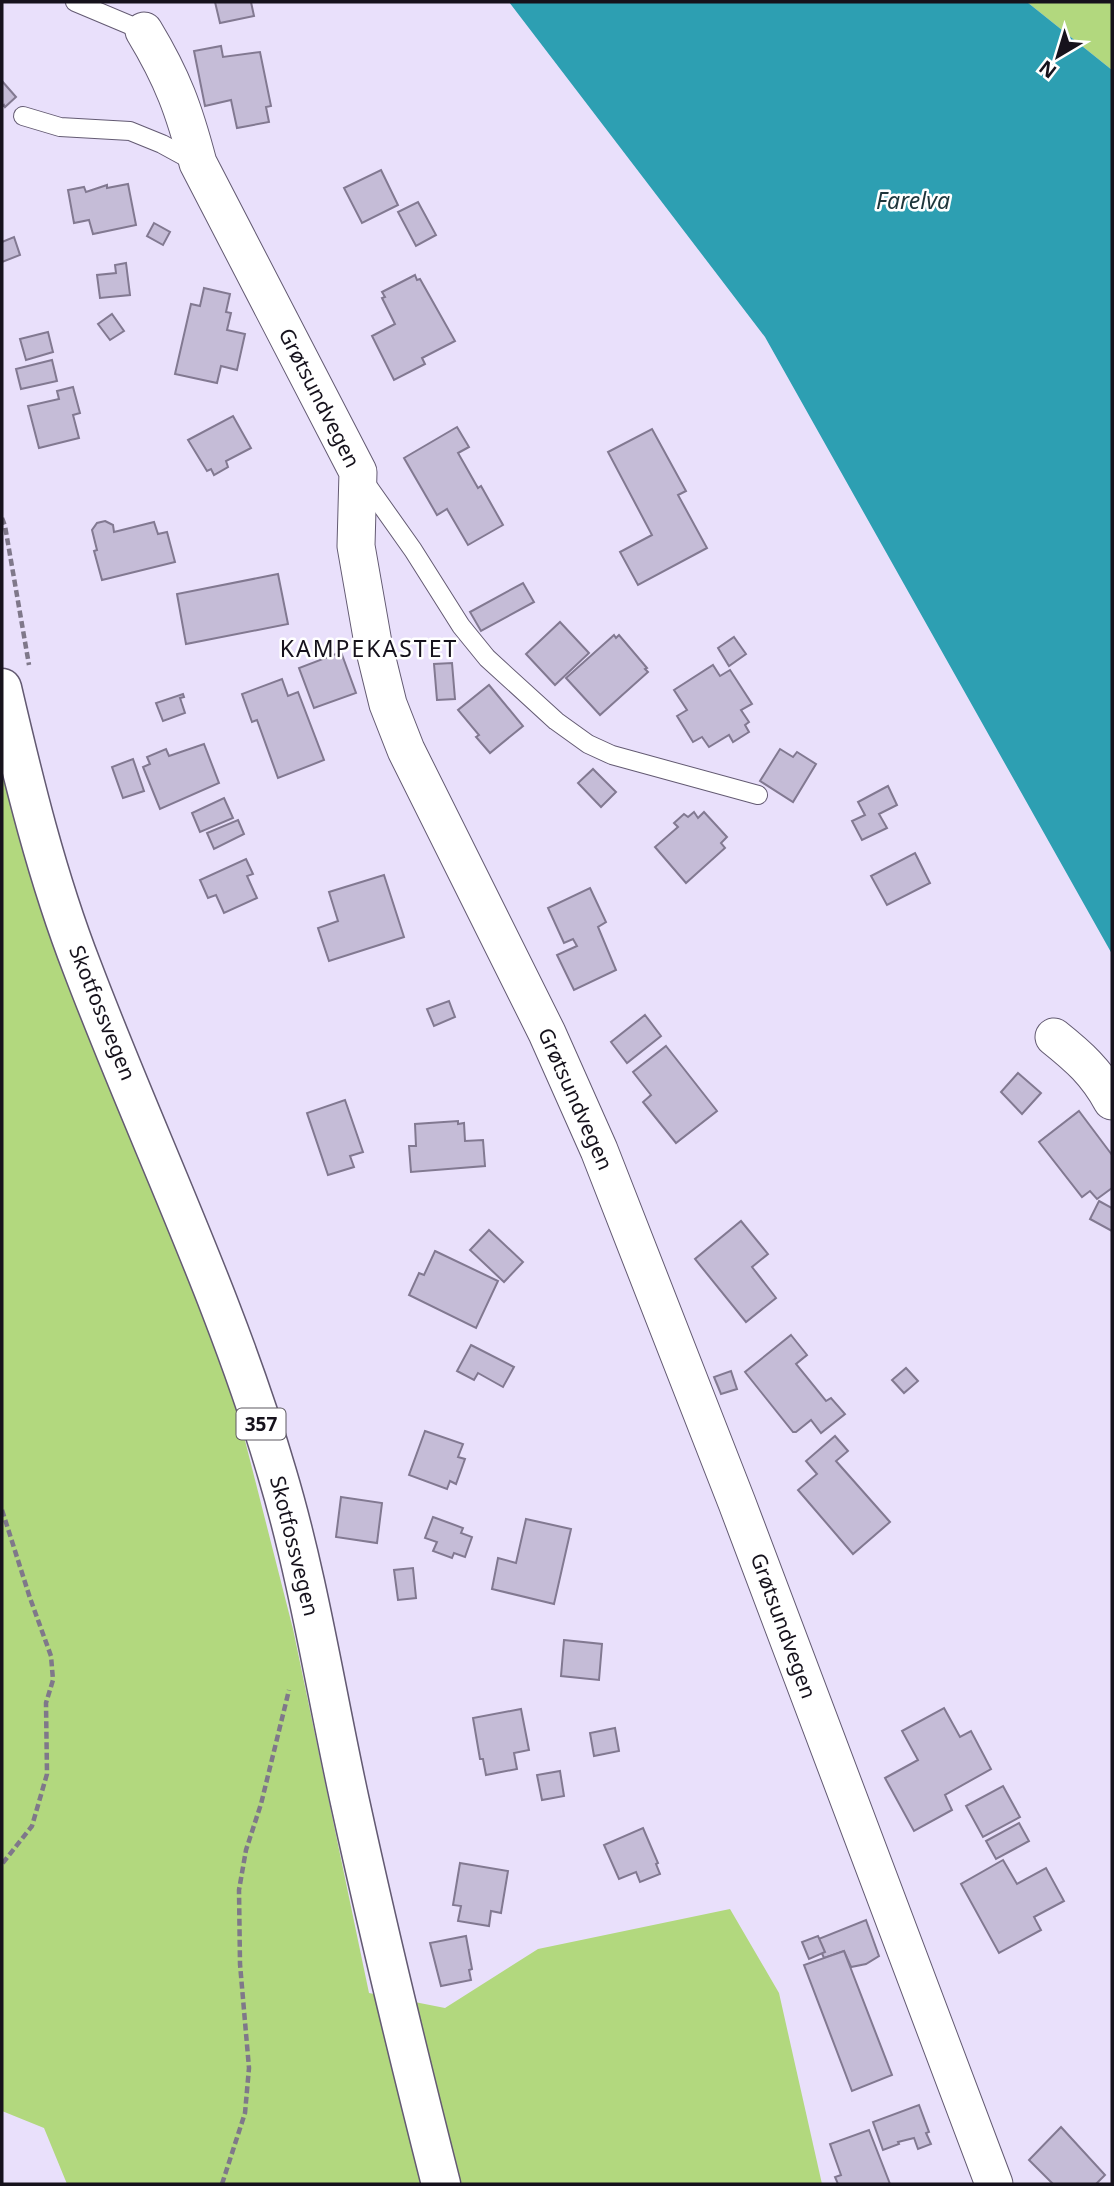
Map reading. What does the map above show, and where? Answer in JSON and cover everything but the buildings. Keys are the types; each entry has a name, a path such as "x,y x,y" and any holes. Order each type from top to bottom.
{"main road":[{"name":"Skotfossvegen","path":"2,688 34,817 81,966 221,1310 278,1475 300,1564 350,1803 441,2184"}],"street":[{"name":"Grøtsundvegen","path":"144,32 175,86 187,118 198,163 358,472 356,545 373,643 388,704 406,750 547,1033 599,1150 737,1503 994,2184"},
{"path":"1054,1037 1085,1062 1112,1101"}],"lane":[{"path":"75,2 144,32"},
{"path":"23,116 60,127 130,131 198,163"},
{"path":"358,472 413,550 461,626 487,658 556,721 588,744 612,755 758,795"}],"path":[{"path":"2,1510 51,1656 53,1680 46,1703 47,1774 32,1826 2,1864"},
{"path":"222,2184 244,2113 249,2068 240,1964 239,1889 246,1850 265,1790 290,1683"}],"green space":[{"path":"1027,2 1112,2 1112,70"},
{"path":"2,774 62,961 157,1192 237,1409 293,1629 369,1993 445,2008 538,1949 730,1909 779,1993 822,2184 67,2184 44,2128 2,2111"}],"water":[{"name":"Farelva","path":"509,2 1027,2 1112,70 1112,954 765,337"}],"district":[{"name":"KAMPEKASTET","path":"369,649"}]}
